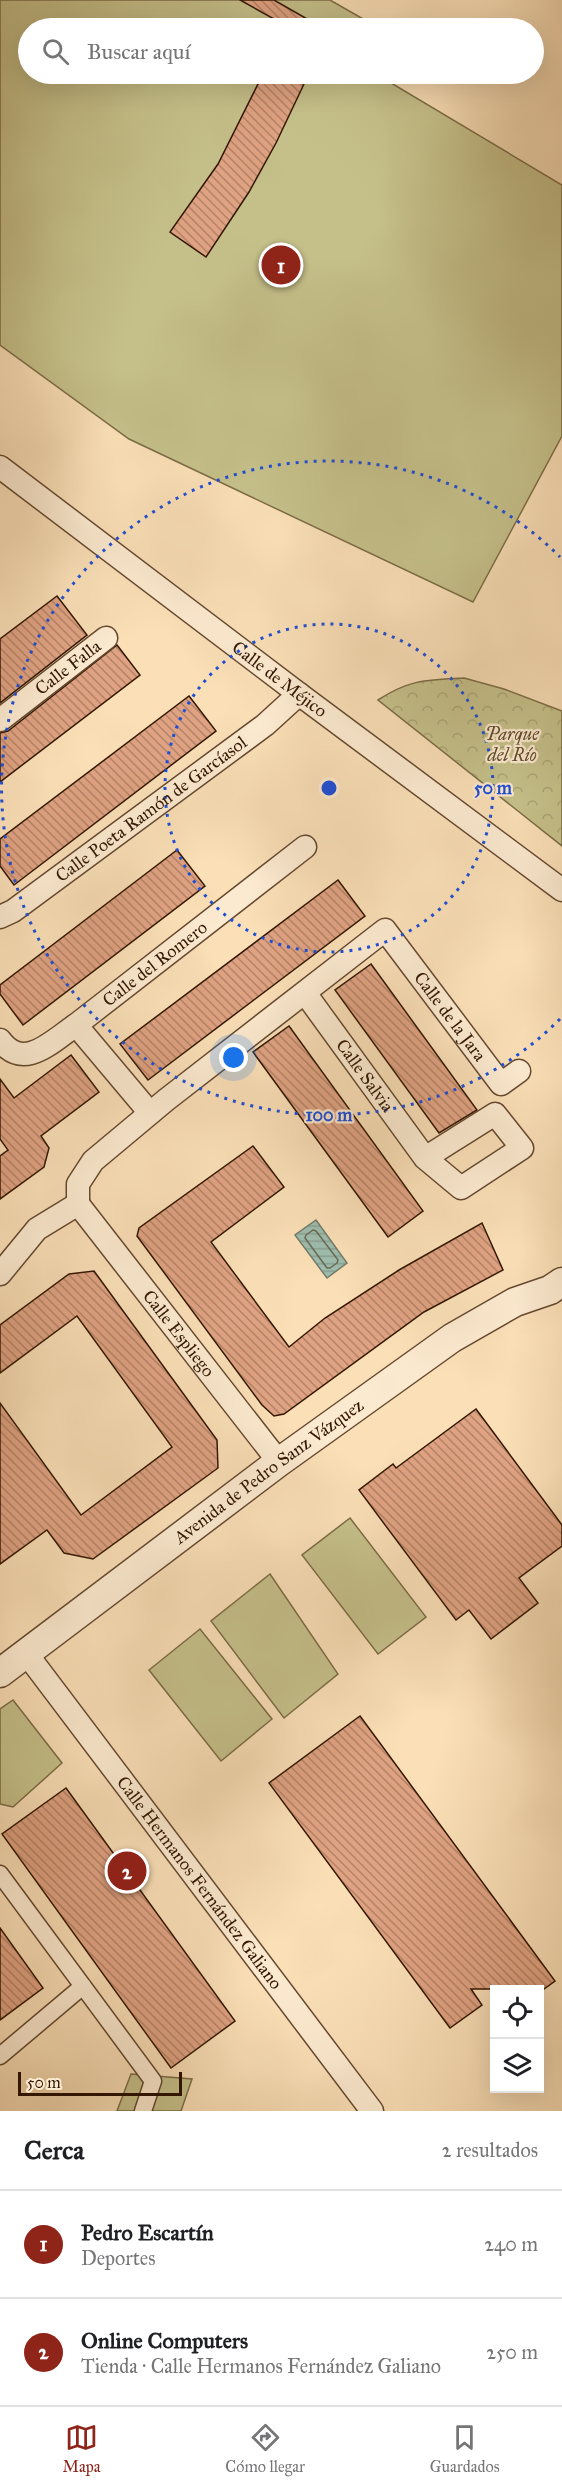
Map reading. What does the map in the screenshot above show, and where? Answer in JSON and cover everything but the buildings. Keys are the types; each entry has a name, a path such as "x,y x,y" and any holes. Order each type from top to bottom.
{"street":[{"name":"Calle de Méjico","path":"0,467 562,890"},
{"name":"Calle Falla","path":"0,720 106,638"},
{"name":"Calle Poeta Ramón de Garcíasol","path":"0,917 14,911 265,725 299,694"},
{"name":"Calle del Romero","path":"0,1040 12,1052 25,1055 39,1050 305,847"},
{"name":"Calle de la Jara","path":"305,993 385,930 501,1084 519,1071"},
{"path":"0,1274 37,1229 78,1204 78,1184 93,1161 150,1113 305,993"},
{"name":"Calle Salvia","path":"305,993 425,1158"},
{"path":"76,1024 150,1113"},
{"name":"Calle Espliego","path":"78,1204 279,1462"},
{"name":"Avenida de Pedro Sanz Vázquez","path":"0,1673 279,1462 452,1338 515,1302 558,1287"},
{"name":"Calle Hermanos Fernández Galiano","path":"26,1653 372,2111"},
{"path":"0,1874 153,2081 143,2111"},
{"path":"0,2056 83,1986"}],"green space":[{"path":"0,0 330,0 362,18 18,18 18,84 393,84 562,185 562,436 473,602 129,439 0,345"},
{"name":"Parque del Río","path":"464,678 504,689 562,711 562,846 378,700 410,684"},
{"path":"350,1518 426,1617 378,1654 302,1555"},
{"path":"270,1574 338,1674 284,1718 211,1621"},
{"path":"200,1629 272,1719 221,1761 149,1670"},
{"path":"13,1700 62,1763 13,1807 0,1804 0,1709"},
{"path":"131,2074 192,2079 181,2111 117,2111"}],"water":[{"path":"316,1220 347,1263 327,1278 295,1235"}],"place":[{"name":"Pedro Escartín","path":"281,265"},
{"name":"Online Computers","path":"127,1871"}]}
